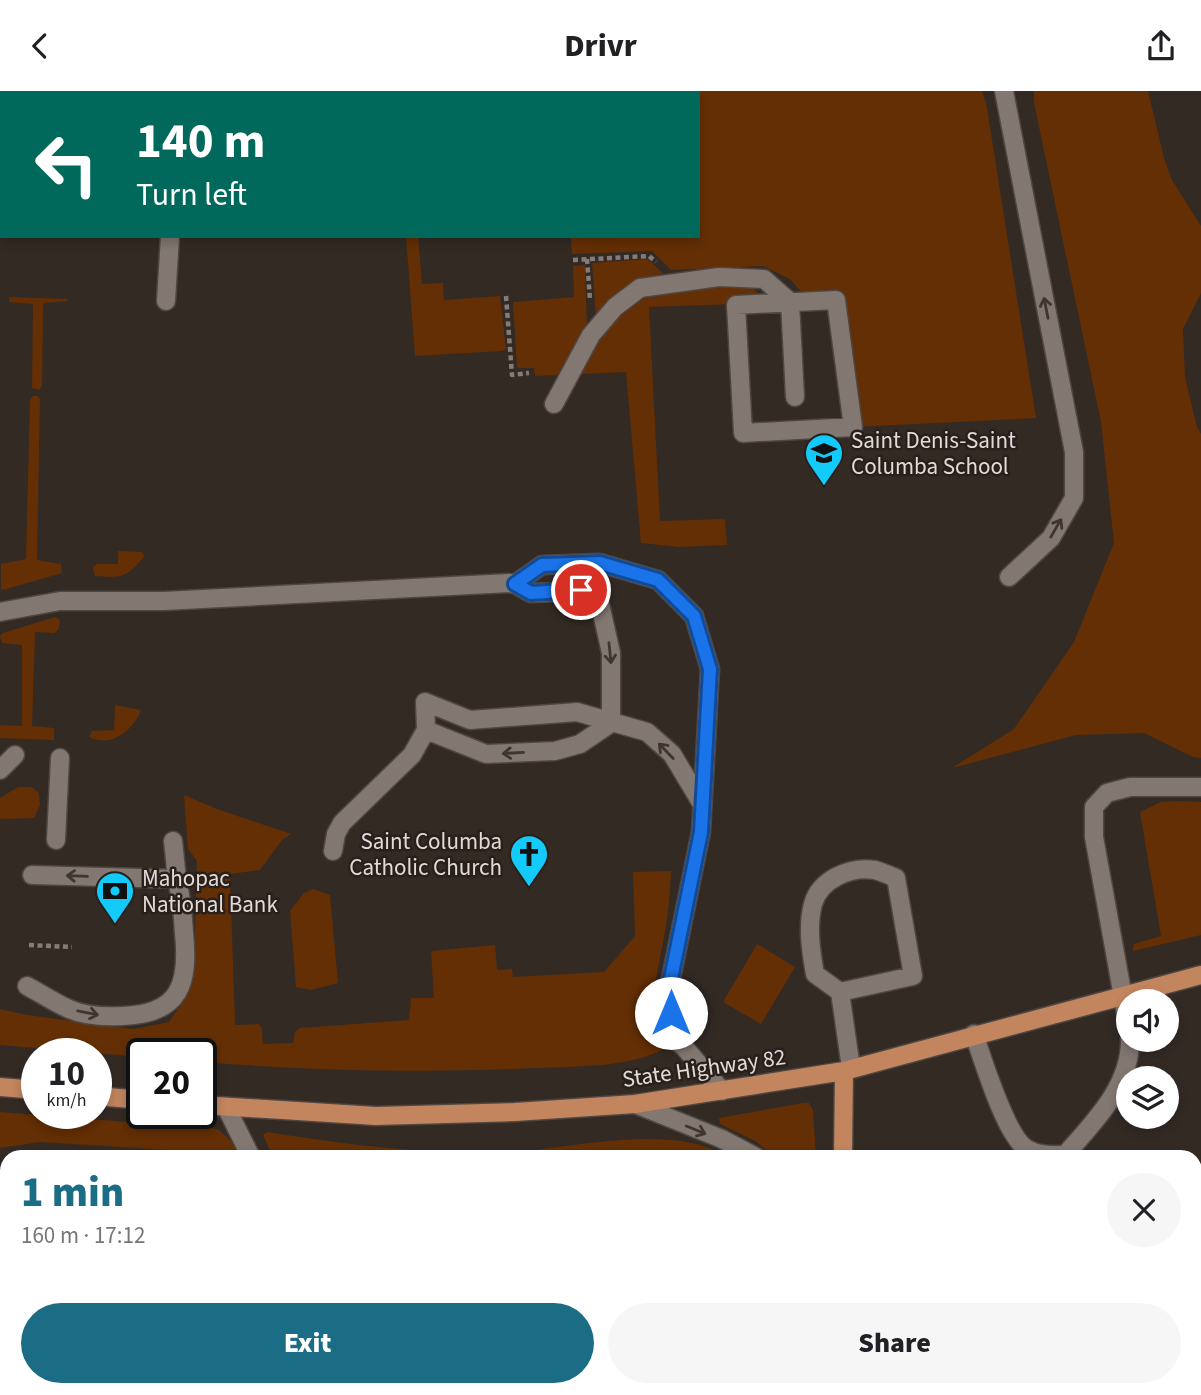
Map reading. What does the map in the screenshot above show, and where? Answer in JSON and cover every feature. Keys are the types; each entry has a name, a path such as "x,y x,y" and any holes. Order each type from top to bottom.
{"main road":[{"name":"State Highway 82","path":"1149,989 1201,975"},
{"name":"State Highway 82","path":"217,1106 376,1116 514,1112 635,1104 847,1070 1116,998"},
{"path":"844,1150 847,1070"},
{"path":"0,1087 21,1089"}],"street":[{"path":"1004,91 1074,451 1074,498 1051,538 1009,577"},
{"path":"166,301 170,238"},
{"path":"554,404 591,335 615,307 640,288 719,277 764,279 790,302 836,300 853,427 743,433 737,305 790,302"},
{"path":"790,302 795,397"},
{"path":"515,584 542,565 600,563 658,580 694,616 710,669 701,832 669,988 674,1039 722,1091"},
{"path":"0,612 60,601 164,601 515,584 531,593 581,590 600,604 611,653 611,723"},
{"path":"333,851 336,834 342,823 412,755 426,730 425,702 470,720 577,712 647,732 672,754 702,804"},
{"path":"426,730 486,754 555,751 580,744 611,723"},
{"path":"0,753 15,755 0,770"},
{"path":"56,840 60,758"},
{"path":"1122,989 1094,837 1094,807 1107,793 1130,787 1201,787"},
{"path":"27,986 70,1010 106,1017 139,1016 171,1002 182,985 187,961 173,841"},
{"path":"840,992 913,975 896,878 874,870 843,873 824,885 813,903 810,945 815,974 840,992 847,1070"},
{"path":"32,875 179,888"},
{"path":"974,1034 997,1100 1016,1138 1029,1150"},
{"path":"1068,1150 1111,1101 1121,1080 1127,1052"},
{"path":"635,1104 743,1150"},
{"path":"226,1107 248,1150"}],"path":[{"path":"573,260 649,256 676,281"},
{"path":"506,296 512,375 529,373"},
{"path":"29,945 72,947"}],"shaded area":[{"path":"700,91 982,91 986,102 1036,418 853,427 836,301 811,303 790,279 763,266 671,270 652,251 572,254 571,238 700,238"},
{"path":"1034,91 1148,91 1172,180 1201,226 1201,293 1183,329 1185,377 1201,434 1201,758 1193,757 1144,733 1076,735 952,768 1014,729 1074,642 1114,543 1101,422 1034,103"},
{"path":"406,238 418,238 422,284 443,283 444,300 500,296 506,349 415,356"},
{"path":"648,259 663,273 634,283 596,318 592,263"},
{"path":"585,265 587,328 557,375 535,376 534,368 517,368 513,302 574,297 573,266"},
{"path":"708,287 752,287 767,303 649,307 660,521 725,519 727,545 679,547 641,543 626,372 580,374 591,353 617,317 637,299 662,292"},
{"path":"9,297 68,301 43,303 42,386 39,390 32,388 33,304 9,302"},
{"path":"33,396 40,399 37,560 61,564 62,573 3,590 1,564 26,559 30,400"},
{"path":"118,551 142,552 144,557 123,575 95,576 93,567 97,564 118,564"},
{"path":"55,617 60,620 58,630 54,633 35,632 32,726 54,728 54,740 0,738 0,725 22,726 22,645 2,643 0,636"},
{"path":"115,705 141,710 133,725 113,739 97,740 89,737 92,731 114,730"},
{"path":"18,787 32,787 39,793 40,805 34,818 0,819 0,798"},
{"path":"184,795 291,834 282,840 260,870 230,874 235,1025 259,1024 263,1044 293,1043 295,1032 300,1028 409,1020 411,998 434,998 431,951 495,945 497,970 512,969 513,977 604,972 635,936 633,872 671,871 667,919 654,1002 658,1033 664,1049 634,1060 602,1065 412,1071 217,1063 217,1038 126,1038 126,1056 112,1054 112,1038 21,1038 21,1047 0,1045 0,1009 133,1029 169,1022 188,994 194,970 197,861 188,849"},
{"path":"1161,802 1201,802 1201,935 1133,951 1134,944 1161,936 1140,812"},
{"path":"313,889 330,895 338,983 311,990 296,987 290,911 304,893"},
{"path":"757,944 795,967 761,1024 723,1002"},
{"path":"809,1103 813,1110 816,1150 766,1150 757,1142 720,1124 719,1118"},
{"path":"0,1112 21,1114 21,1129 112,1129 112,1121 126,1122 126,1129 218,1129 232,1142 236,1150 168,1150 40,1142 0,1148"},
{"path":"267,1132 421,1150 270,1150 263,1135"},
{"path":"645,1139 675,1140 712,1150 535,1150"}],"place":[{"name":"Saint Denis-Saint Columba School","path":"824,487"},
{"name":"Saint Columba Catholic Church","path":"529,888"},
{"name":"Mahopac National Bank","path":"115,925"}],"route":[{"path":"581,590 531,593 515,584 542,565 600,563 658,580 694,616 710,669 701,832 669,988 671,1013"}]}
